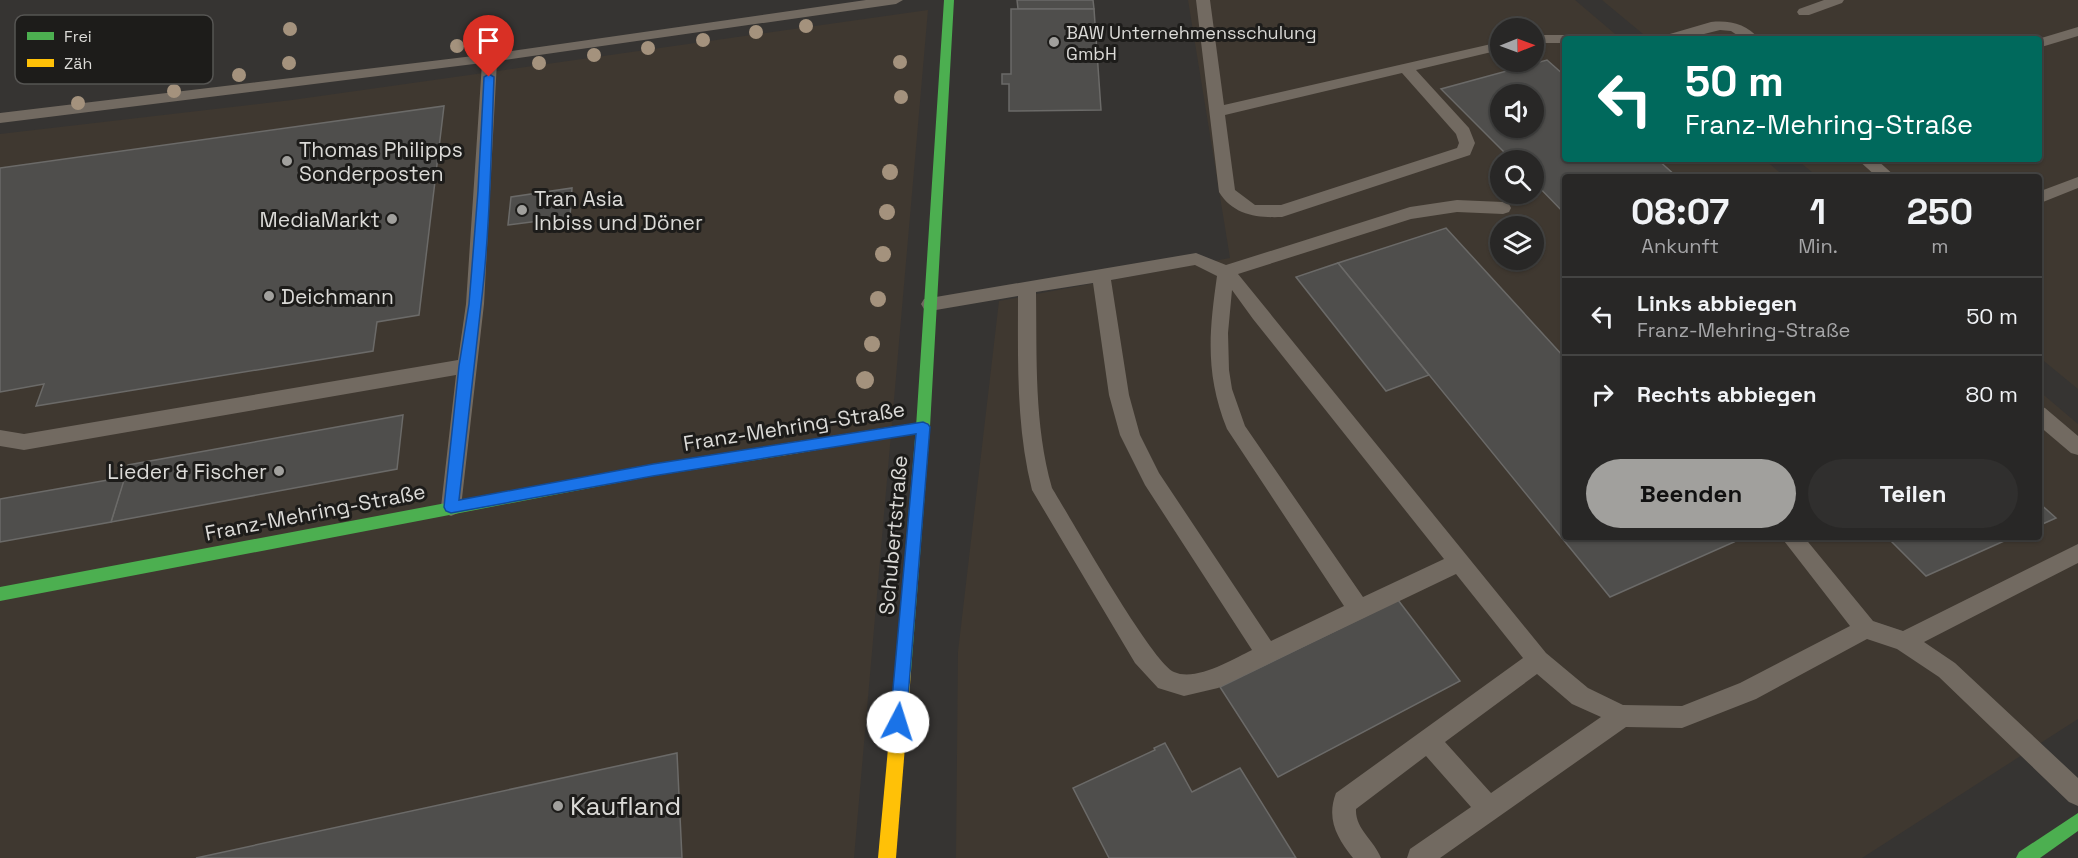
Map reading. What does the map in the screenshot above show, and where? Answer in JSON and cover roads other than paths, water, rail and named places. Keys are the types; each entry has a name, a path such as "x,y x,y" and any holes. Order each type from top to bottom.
{"street":[{"name":"Schubertstraße","path":"887,858 923,427 949,0"},
{"name":"Franz-Mehring-Straße","path":"0,594 653,470 923,427"},
{"path":"2025,858 2078,821"}],"lane":[{"path":"0,118 490,58 896,0"},
{"path":"1203,0 1227,192 1243,208 1261,212 1282,211 1464,151 1467,143 1463,132 1406,68"},
{"path":"1804,12 1837,0"},
{"path":"1680,36 1726,26 1737,28 1748,36"},
{"path":"2042,43 2078,32"},
{"path":"1544,39 1562,39"},
{"path":"1216,112 1490,48"},
{"path":"451,507 475,304 486,157 490,58"},
{"path":"1869,162 1884,174"},
{"path":"2042,197 2078,182"},
{"path":"1226,272 1410,213 1457,206 1503,208"},
{"path":"930,304 1196,259 1217,266 1226,272 1457,563 1538,660 1580,696 1622,716 1683,717 1748,691 1866,629"},
{"path":"1226,272 1217,360 1226,405 1237,429 1359,610"},
{"path":"1101,274 1119,395 1130,435 1152,479 1267,653"},
{"path":"1027,287 1030,425 1036,471 1042,490 1143,656 1166,681 1184,685 1210,681 1457,563"},
{"path":"0,438 24,442 466,366"},
{"path":"2042,416 2078,447"},
{"path":"1793,540 1866,629 1904,641 1947,670 2078,794"},
{"path":"1904,641 2078,553"},
{"path":"1369,858 1344,824 1342,812 1345,802 1538,660"},
{"path":"1419,858 1622,716"},
{"path":"1428,741 1490,809"}],"place":[{"name":"BAW Unternehmensschulung GmbH","path":"1054,42"},
{"name":"Thomas Philipps Sonderposten","path":"287,161"},
{"name":"Tran Asia Inbiss und Döner","path":"522,210"},
{"name":"MediaMarkt","path":"392,219"},
{"name":"Deichmann","path":"269,296"},
{"name":"Lieder & Fischer","path":"279,471"},
{"name":"Kaufland","path":"558,806"}]}
